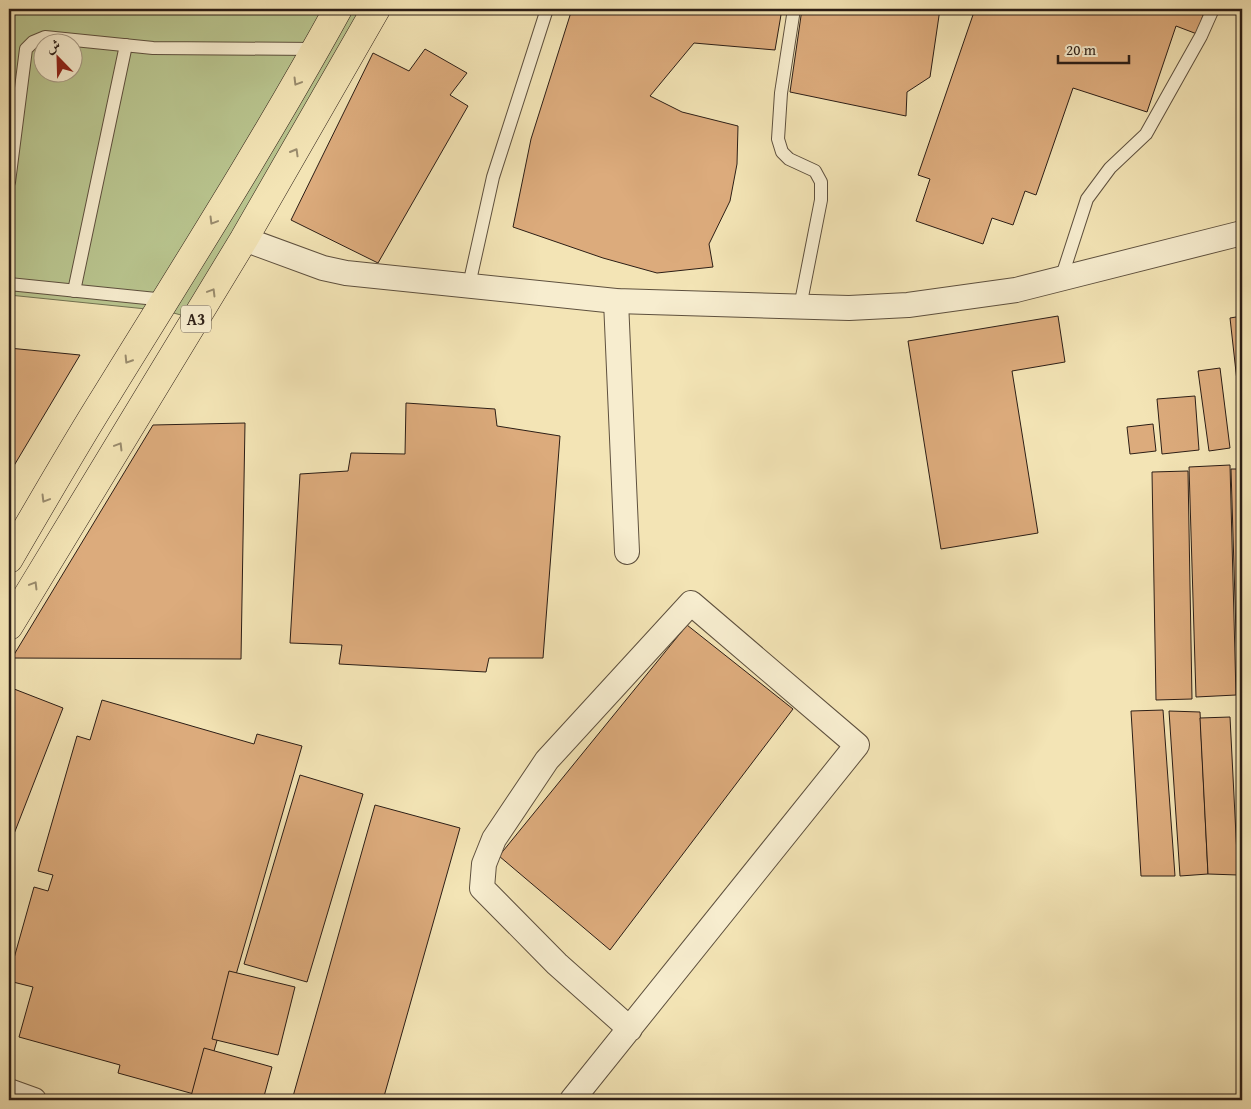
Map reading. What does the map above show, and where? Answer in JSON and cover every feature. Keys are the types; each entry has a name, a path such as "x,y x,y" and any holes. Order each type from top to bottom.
{"highway":[{"name":"A3","path":"9,559 106,395 166,300 338,9"},
{"name":"A3","path":"9,626 244,239 376,9"}],"street":[{"path":"244,239 322,268 346,273 616,301 850,308 908,305 1016,290 1242,233"},
{"path":"616,301 627,552"},
{"path":"572,1100 630,1029 857,746 690,603 547,760 494,839 484,864 482,888 557,964 630,1029"},
{"path":"9,1091 34,1100"}],"lane":[{"path":"469,285 493,177 547,9"},
{"path":"794,9 782,93 778,139 782,152 789,159 816,171 821,182 821,200 800,307"},
{"path":"1060,279 1086,200 1110,168 1146,134 1201,36 1213,9"},
{"path":"9,182 26,49 33,42 45,37 153,48 316,49"},
{"path":"74,291 126,45"},
{"path":"9,284 166,300"}],"green space":[{"path":"9,9 377,9 196,319 166,311 9,295"}],"building":[{"path":"572,9 782,9 775,50 694,43 650,96 682,112 738,126 737,164 730,201 709,244 713,267 657,273 603,258 513,227 531,139"},
{"path":"802,9 940,9 930,77 907,92 906,116 790,92"},
{"path":"975,9 1205,9 1197,34 1176,26 1147,112 1073,88 1036,195 1025,191 1013,225 992,218 983,244 916,221 930,179 918,175"},
{"path":"425,49 467,73 450,95 468,106 378,263 291,220 373,53 409,71"},
{"path":"1058,316 1065,362 1012,371 1038,533 941,549 908,341"},
{"path":"1242,316 1242,426 1230,318"},
{"path":"9,348 80,355 9,474"},
{"path":"1220,368 1230,448 1209,451 1198,371"},
{"path":"1195,396 1199,450 1162,454 1157,399"},
{"path":"406,403 495,409 497,426 560,436 543,658 489,658 486,672 339,664 342,645 290,643 300,474 348,471 351,453 405,454"},
{"path":"245,423 241,659 12,658 153,425"},
{"path":"1153,424 1156,451 1130,454 1127,427"},
{"path":"1230,465 1236,695 1196,697 1189,467"},
{"path":"1231,469 1242,469 1242,699 1238,699"},
{"path":"1188,471 1192,699 1156,700 1152,472"},
{"path":"687,625 793,709 610,950 499,856"},
{"path":"9,687 63,708 12,839 9,837"},
{"path":"102,700 254,744 257,734 302,746 201,1096 118,1073 120,1065 19,1037 33,987 9,981 9,976 34,887 48,891 53,875 38,871 77,736 90,740"},
{"path":"1163,710 1175,876 1141,876 1131,711"},
{"path":"1169,711 1200,712 1208,874 1180,876"},
{"path":"1230,717 1238,875 1208,874 1200,718"},
{"path":"1238,717 1242,717 1242,833"},
{"path":"300,775 363,794 307,982 244,964"},
{"path":"375,805 460,828 383,1100 292,1100"},
{"path":"229,971 295,987 278,1055 212,1039"},
{"path":"204,1048 272,1067 263,1100 190,1100"}]}
